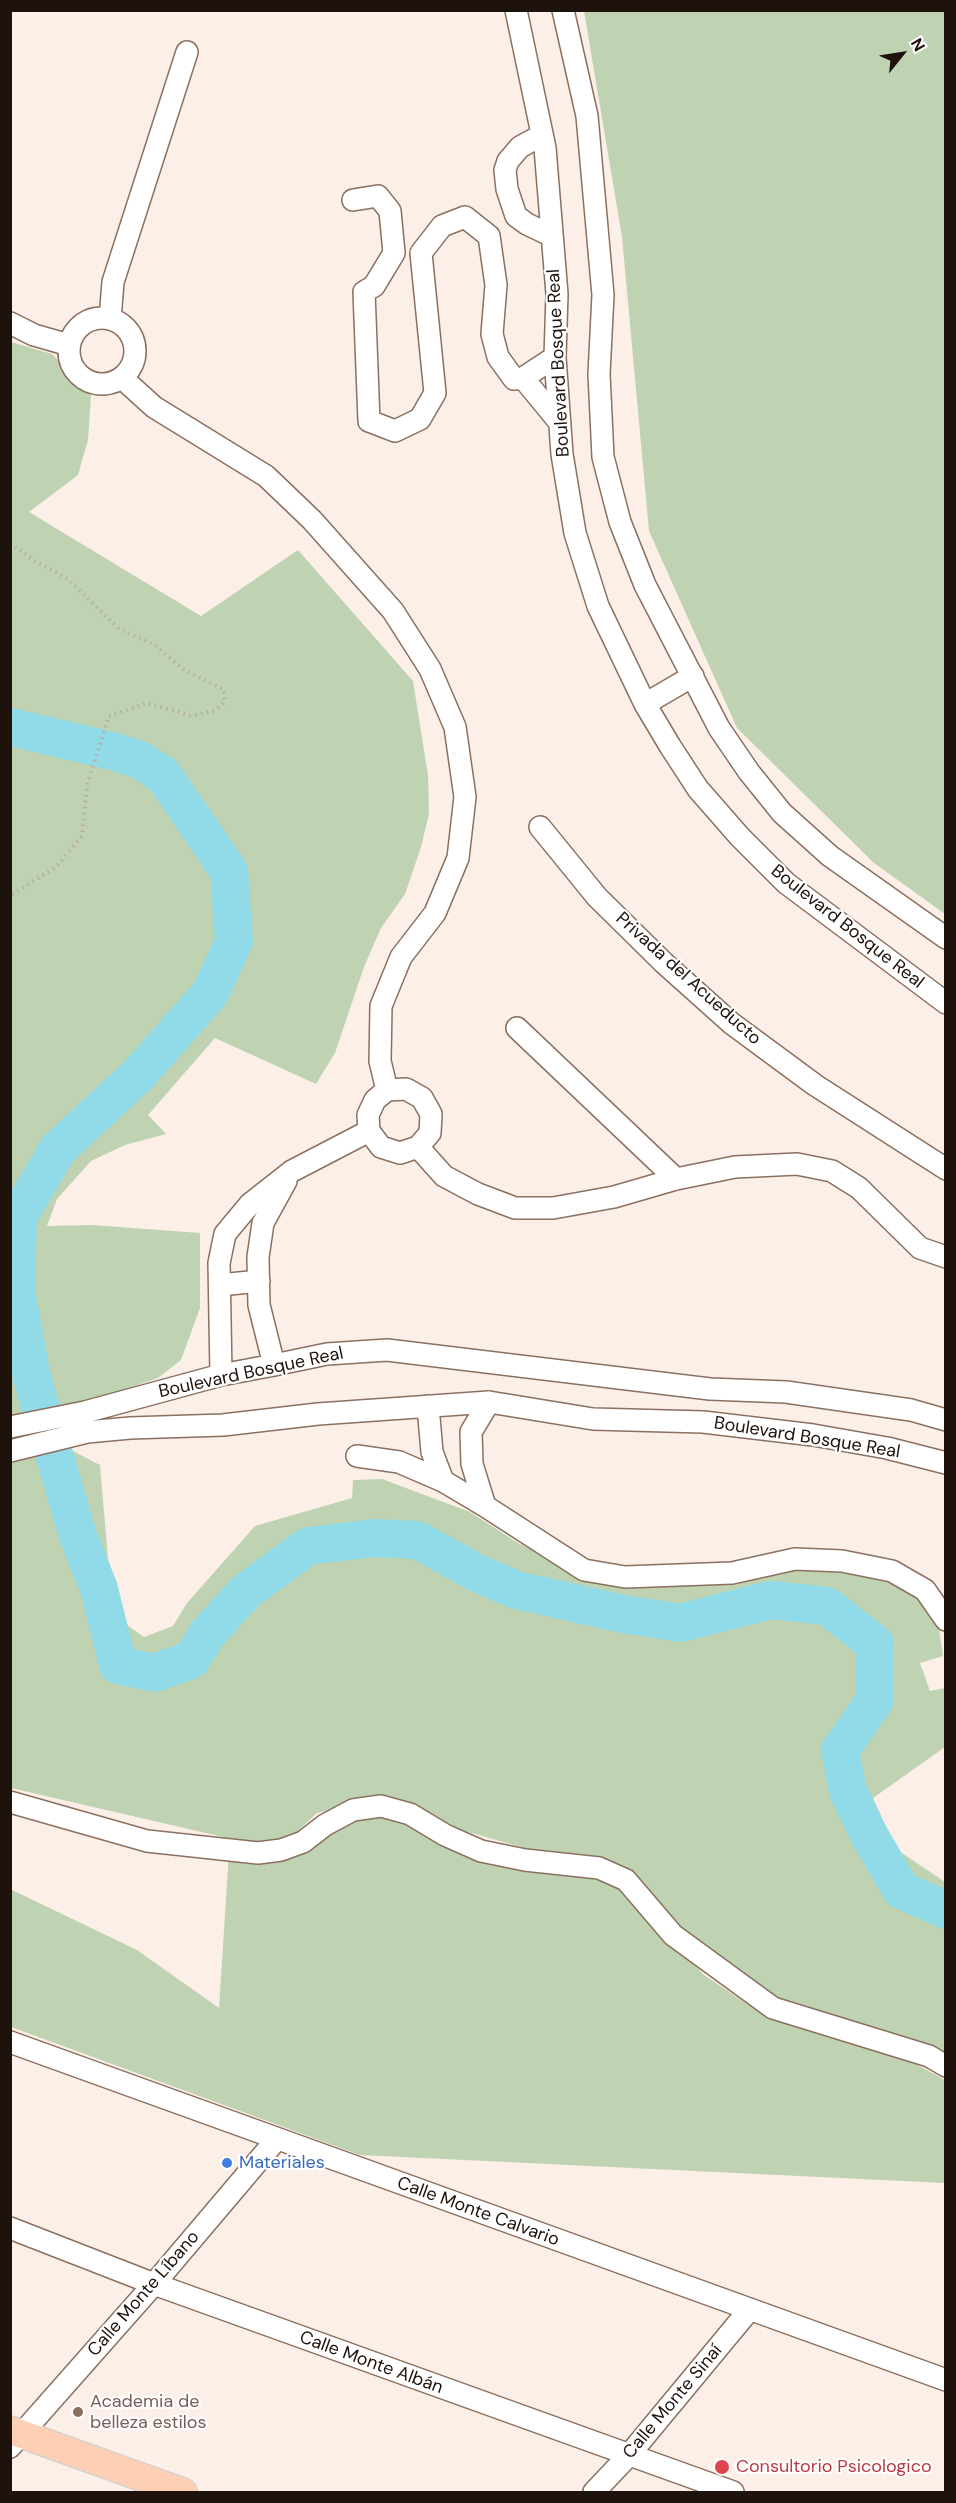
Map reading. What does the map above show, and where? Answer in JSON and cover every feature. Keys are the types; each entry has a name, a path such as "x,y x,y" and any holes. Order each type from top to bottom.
{"main road":[{"path":"14,2437 183,2493"}],"street":[{"name":"Boulevard Bosque Real","path":"516,10 542,135 557,294 555,357 562,454 575,533 598,606 645,704 698,789 740,837 786,883 945,1002"},
{"path":"563,10 587,116 603,295 599,374 603,457 620,522 645,585 719,728 749,772 782,813 830,856 945,938"},
{"path":"110,319 113,282 187,52"},
{"path":"542,135 520,147 508,160 505,170 507,189 516,216 552,236"},
{"path":"353,200 378,196 390,211 394,254 374,286 364,292 369,421 396,431 420,419 435,393 422,253 442,226 465,217 489,236 496,285 492,334 498,357 514,379 523,378 555,357"},
{"path":"110,319 128,330 135,350 134,361 122,378 100,385 89,382 72,367 69,345 73,335 89,321 110,319"},
{"path":"10,323 34,335 69,345"},
{"path":"122,378 154,407 266,476 312,520 393,611 430,669 455,728 465,797 458,858 435,913 401,957 381,1006 380,1060 387,1090"},
{"path":"523,378 560,423"},
{"path":"645,704 693,676"},
{"name":"Privada del Acueducto","path":"540,826 597,897 664,963 731,1023 815,1085 945,1169"},
{"path":"517,1028 676,1179"},
{"path":"406,1089 414,1093 422,1098 431,1114 430,1132 418,1147 400,1153 381,1147 369,1131 368,1115 375,1100 387,1090 406,1089"},
{"path":"221,1375 219,1263 225,1234 250,1204 292,1171 369,1131"},
{"path":"418,1147 444,1176 478,1194 515,1208 553,1208 614,1197 676,1179 735,1167 797,1164 832,1171 859,1188 920,1248 945,1257"},
{"path":"274,1365 259,1305 258,1257 262,1223 292,1171"},
{"path":"220,1285 259,1281"},
{"name":"Boulevard Bosque Real","path":"10,1450 221,1375 327,1354 387,1350 710,1389 786,1392 911,1410 945,1420"},
{"name":"Boulevard Bosque Real","path":"703,1422 710,1389"},
{"name":"Boulevard Bosque Real","path":"10,1427 86,1422 130,1428 223,1425 318,1414 489,1402 593,1419 703,1422 813,1435 887,1448 945,1464"},
{"path":"485,1506 472,1464 471,1432 489,1402"},
{"path":"428,1406 432,1452 443,1481"},
{"path":"357,1456 399,1462 443,1481 584,1570 625,1577 732,1573 795,1559 842,1561 892,1571 925,1590 945,1620"},
{"path":"10,1802 147,1841 258,1853 281,1850 303,1842 325,1825 353,1810 381,1806 410,1814 445,1835 481,1851 525,1860 599,1868 626,1881 673,1935 772,2008 929,2056 945,2066"},
{"name":"Calle Monte Calvario","path":"10,2042 945,2380"},
{"name":"Calle Monte Líbano","path":"14,2437 154,2284 276,2140"},
{"name":"Calle Monte Albán","path":"10,2228 154,2284 733,2493"},
{"name":"Calle Monte Sinaí","path":"594,2493 629,2456 750,2309"}],"path":[{"path":"10,543 35,561 68,579 119,629 155,645 184,670 224,690 225,701 214,711 190,716 148,703 109,716 87,785 82,836 56,867 10,896"}],"green space":[{"path":"584,11 945,11 945,914 874,863 737,728 649,531 622,237"},
{"path":"11,342 52,354 91,395 88,440 78,475 29,512 201,616 298,550 413,681 428,775 429,814 421,847 405,894 381,928 364,967 335,1053 316,1084 215,1038 148,1115 166,1134 125,1145 91,1161 57,1199 47,1226 92,1225 200,1233 200,1308 181,1360 158,1378 111,1394 11,1419"},
{"path":"67,1448 100,1465 108,1559 127,1625 144,1637 173,1626 187,1603 255,1526 352,1498 353,1480 382,1479 470,1512 518,1543 611,1586 734,1585 809,1565 906,1584 937,1616 943,1656 920,1663 930,1691 945,1688 945,1747 873,1798 896,1849 945,1882 945,2060 777,2003 716,1962 596,1858 535,1851 465,1831 423,1811 379,1799 317,1813 292,1836 258,1845 11,1788 11,1460"},
{"path":"371,1815 601,1876 636,1897 655,1923 704,1975 756,2010 799,2028 914,2063 945,2080 945,2183 360,2155 11,2027 10,1889 137,1950 219,2008 229,1852"}],"waterway":[{"path":"10,727 112,751 140,760 163,775 229,871 234,941 211,992 138,1075 58,1149 18,1217 16,1291 32,1378 77,1533 99,1589 118,1665 154,1673 191,1660 208,1633 245,1592 308,1546 374,1538 417,1540 477,1573 516,1590 623,1614 680,1623 771,1600 827,1606 875,1644 874,1702 840,1750 848,1791 868,1833 901,1890 946,1910"}],"place":[{"name":"Materiales","path":"227,2163"},
{"name":"Academia de belleza estilos","path":"78,2412"},
{"name":"Consultorio Psicologico","path":"722,2467"}]}
